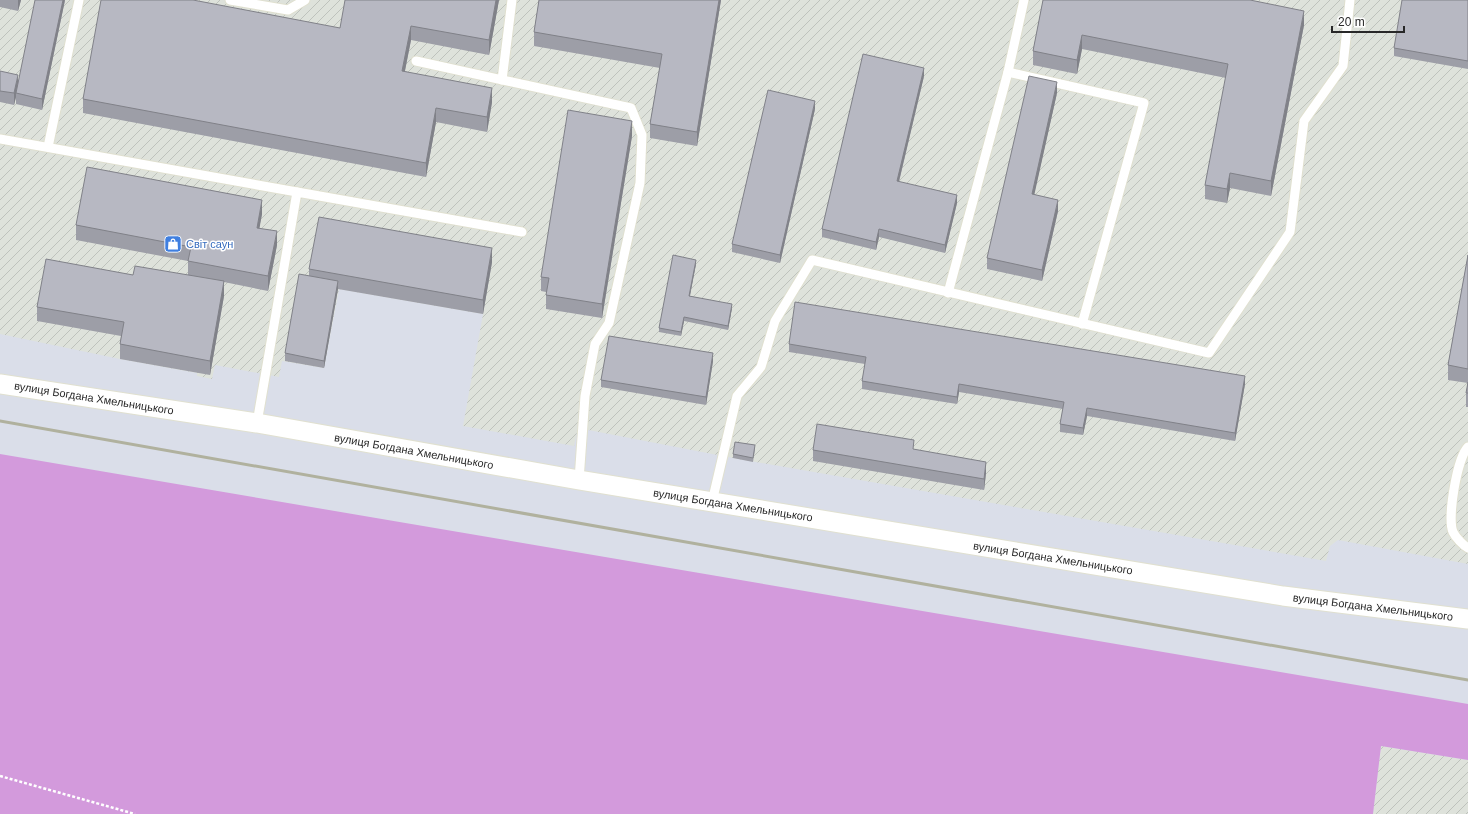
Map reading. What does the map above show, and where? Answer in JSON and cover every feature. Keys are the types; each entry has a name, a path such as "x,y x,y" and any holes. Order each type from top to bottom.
{"street":[{"name":"вулиця Богдана Хмельницького","path":"0,384 256,423 579,480 1283,596 1468,619"}],"lane":[{"path":"48,147 79,0"},
{"path":"230,0 288,10 305,0"},
{"path":"502,80 512,0"},
{"path":"948,293 1008,72 1024,0"},
{"path":"712,502 738,396 761,367 775,321 812,260 948,293 1209,352 1290,232 1304,121 1343,66 1350,0"},
{"path":"416,61 631,108 642,135 640,184 609,323 596,344 585,396 579,480"},
{"path":"1008,72 1144,103 1082,324"},
{"path":"0,139 522,232"},
{"path":"256,423 297,192"},
{"path":"1468,447 1465,450 1458,468 1450,519 1453,533 1468,548"}],"path":[{"path":"0,776 135,814"}],"shaded area":[{"path":"0,0 1468,0 1468,564 1338,540 1330,546 1326,561 733,458 578,428 574,446 463,426 483,314 339,289 324,368 282,361 279,377 215,365 212,379 197,376 197,373 120,359 0,334"},
{"path":"0,454 1468,704 1468,760 1381,746 1373,814 0,814"},
{"path":"1381,746 1468,760 1468,814 1373,814"}],"building":[{"path":"35,0 63,0 42,99 16,93"},
{"path":"101,0 193,0 340,28 345,0 496,0 489,40 411,26 402,71 492,88 487,117 436,108 426,163 83,99"},
{"path":"539,0 719,0 697,132 650,124 662,54 534,32"},
{"path":"1043,0 1250,0 1304,11 1271,181 1230,173 1227,189 1205,185 1228,64 1082,35 1077,60 1033,51"},
{"path":"1402,0 1468,0 1468,61 1394,48"},
{"path":"863,54 924,68 897,181 957,195 945,245 879,229 876,242 822,229"},
{"path":"0,71 18,75 14,93 0,91"},
{"path":"1029,76 1057,82 1032,194 1058,200 1042,270 987,258"},
{"path":"768,90 815,101 780,255 732,244"},
{"path":"568,110 632,121 602,304 546,295 549,278 541,277"},
{"path":"87,167 262,200 257,228 277,231 268,276 188,261 191,247 76,225"},
{"path":"319,217 492,248 483,300 309,269"},
{"path":"673,255 696,260 689,296 732,304 728,326 684,317 681,332 659,328"},
{"path":"1468,255 1468,369 1448,365"},
{"path":"46,259 133,275 135,266 224,281 210,361 120,344 124,322 37,307"},
{"path":"299,274 338,281 324,361 285,353"},
{"path":"795,302 1245,376 1235,433 1087,408 1083,428 1060,424 1064,402 959,384 957,397 862,381 866,357 789,344"},
{"path":"609,336 713,353 706,397 601,380"},
{"path":"1468,382 1468,393 1466,393"},
{"path":"817,424 914,440 913,449 986,462 984,479 813,450"},
{"path":"735,442 755,445 753,458 733,454"}],"railway":[{"path":"0,421 1468,680"}],"place":[{"name":"Світ саун","path":"173,244"}]}
